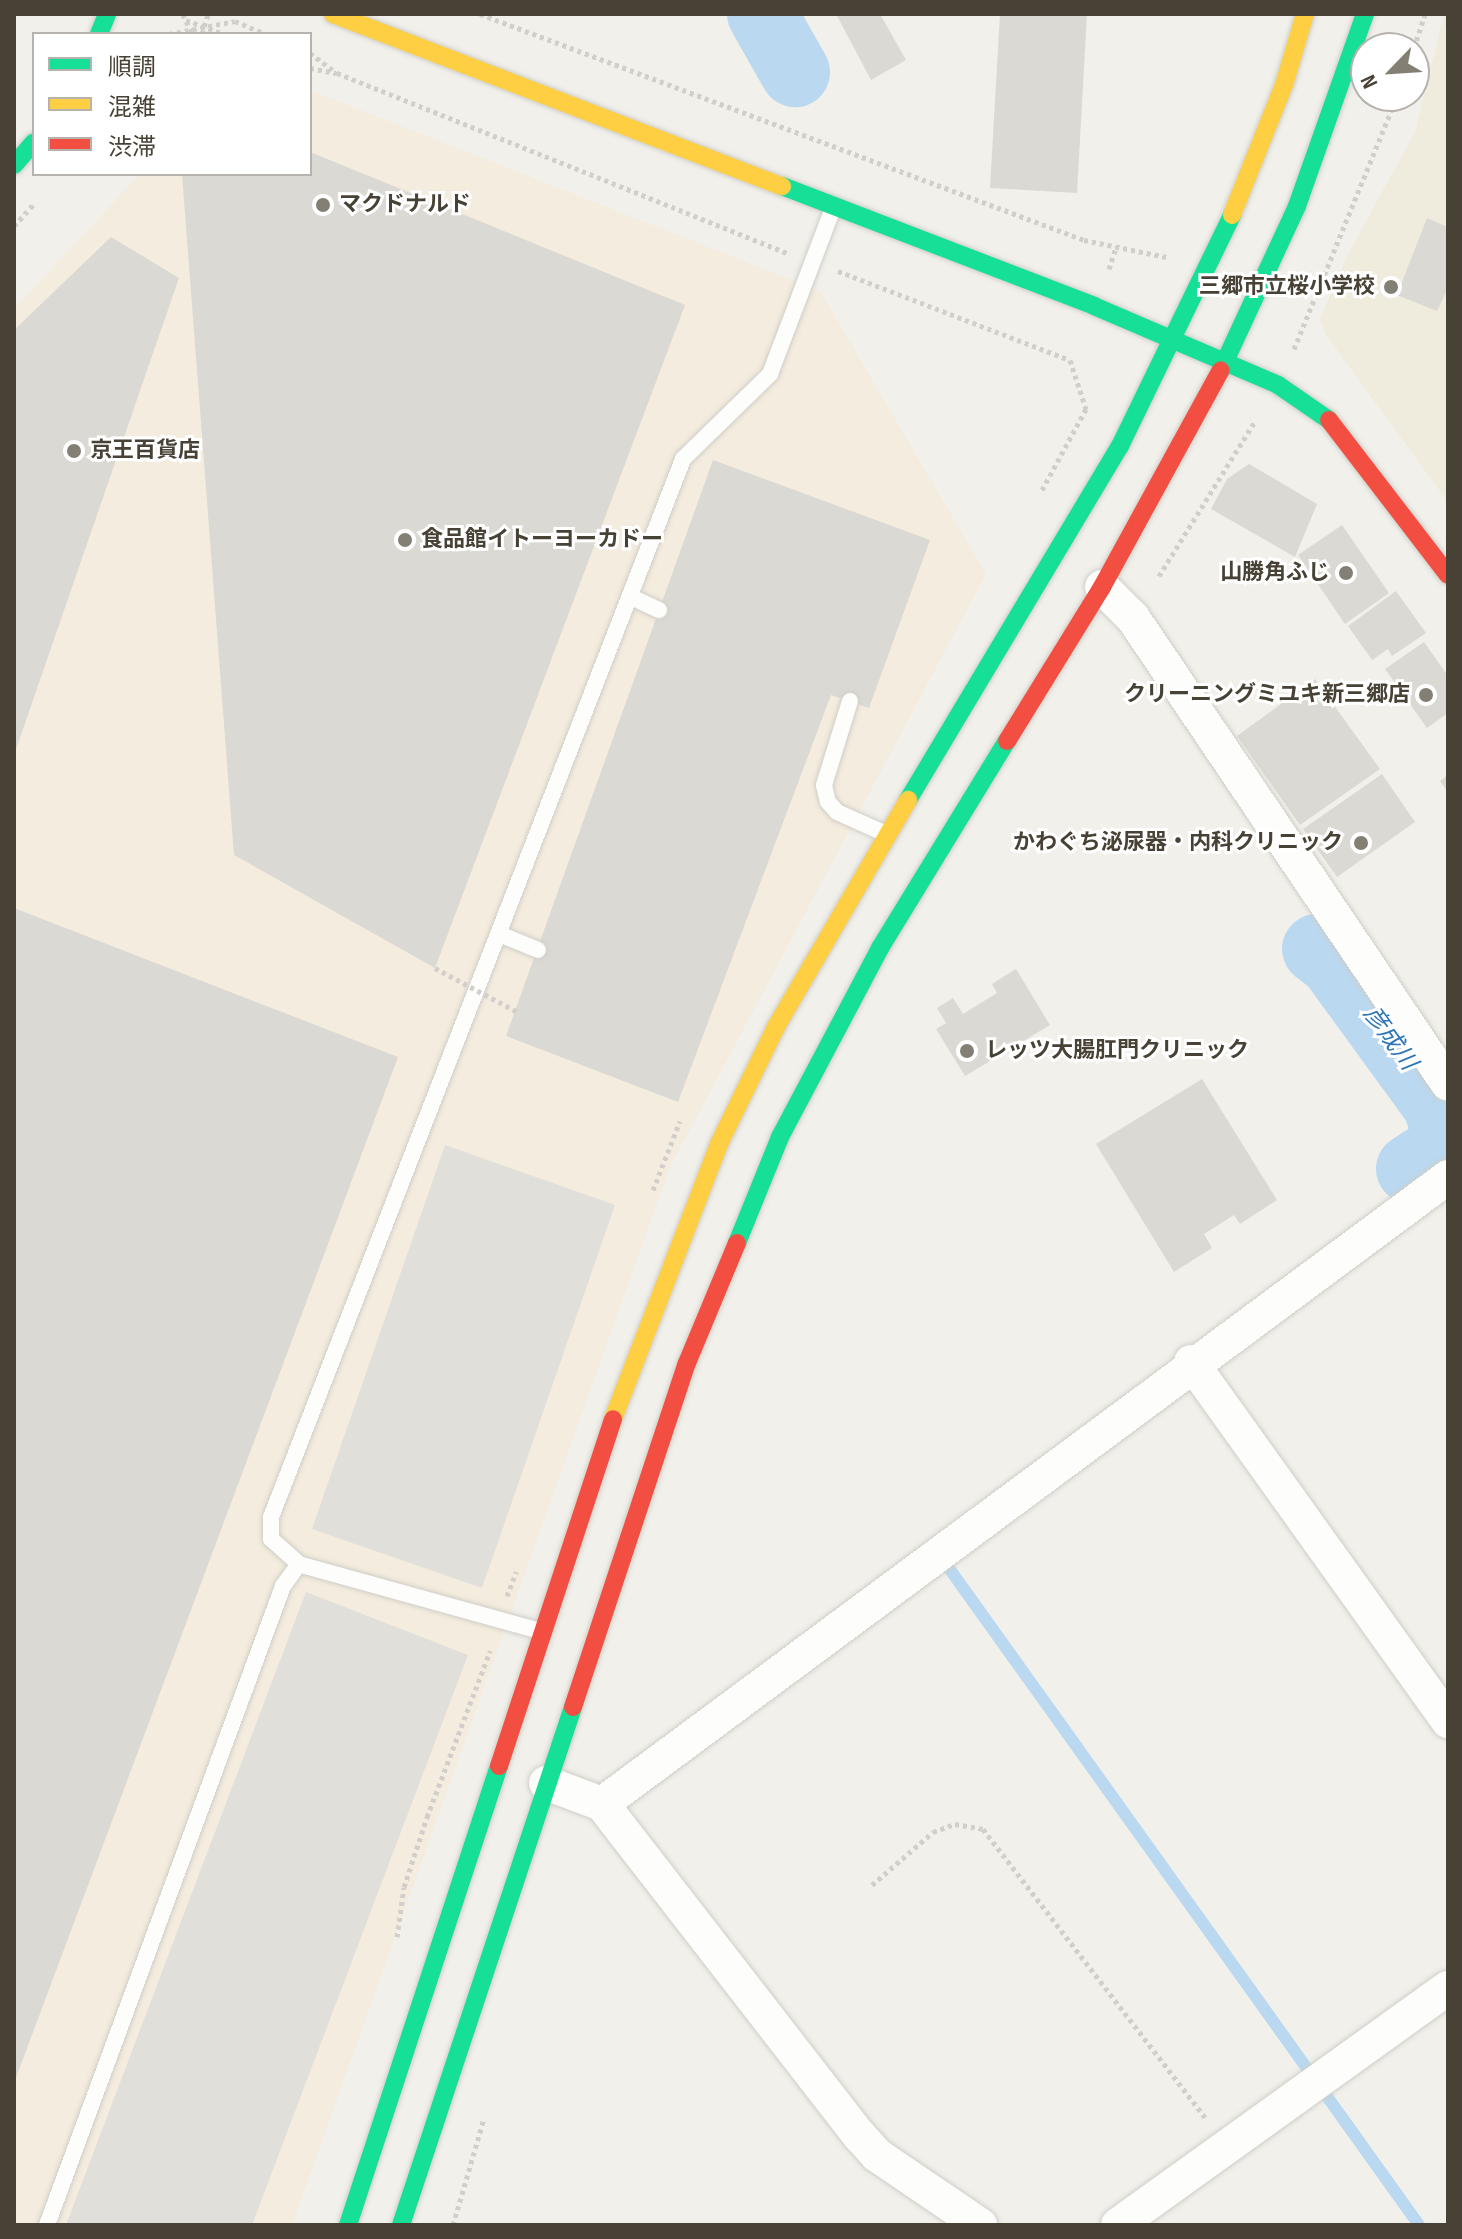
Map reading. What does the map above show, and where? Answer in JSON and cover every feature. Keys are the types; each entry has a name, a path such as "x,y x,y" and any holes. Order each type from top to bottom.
{"street":[{"path":"333,14 834,206 1226,361 1278,385 1325,415 1350,441 1448,575"},
{"path":"348,2225 632,1363 701,1187 776,1027 886,834 952,733 1120,446 1175,341 1246,182 1305,14"},
{"path":"401,2225 687,1363 780,1137 880,948 1102,587 1226,361 1297,206 1365,14"},
{"path":"14,165 32,144"},
{"path":"1102,587 1133,618 1448,1084"},
{"path":"602,1804 1191,1362 1448,1177"},
{"path":"1191,1362 1448,1721"},
{"path":"546,1783 602,1804 859,2135 877,2155 980,2225"},
{"path":"1118,2225 1448,1988"}],"lane":[{"path":"542,1632 299,1564 271,1539 271,1517 683,459 770,374 834,206"},
{"path":"631,597 659,610"},
{"path":"850,701 824,785 828,802 837,812 886,834"},
{"path":"823,718 840,726"},
{"path":"499,934 538,950"},
{"path":"47,2225 283,1586 299,1564"}],"path":[{"path":"184,17 202,31 208,14"},
{"path":"480,14 1117,248 1165,260 1172,247"},
{"path":"179,32 235,21 261,32"},
{"path":"312,54 337,73"},
{"path":"312,68 337,73 812,262 1070,360 1086,409 1034,505"},
{"path":"1133,618 1278,385 1390,112"},
{"path":"1109,270 1117,248"},
{"path":"435,968 516,1011"},
{"path":"650,1196 672,1135 688,1109"},
{"path":"503,1607 517,1569"},
{"path":"872,1885 933,1832 955,1824 983,1829 1227,2147"},
{"path":"453,2225 487,2106"}],"shaded area":[{"name":"三郷市立桜小学校","path":"1444,14 1448,14 1448,502 1326,335 1320,319 1347,256 1415,132 1420,112 1430,112 1430,71"},
{"path":"312,91 820,291 986,574 670,1167 292,2225 14,2225 14,309 138,176 312,176"},
{"path":"445,1145 615,1205 482,1588 312,1529"},
{"path":"306,1592 468,1655 252,2225 66,2225"}],"building":[{"path":"836,14 880,14 906,60 871,80"},
{"path":"1000,14 1087,14 1077,193 990,188"},
{"path":"312,153 685,305 435,968 234,855 182,176 312,176"},
{"path":"1427,218 1448,227 1448,288 1437,311 1397,295"},
{"path":"111,237 179,278 14,755 14,330"},
{"path":"713,460 930,540 869,708 831,695 678,1102 506,1036"},
{"path":"1249,464 1317,504 1295,557 1211,509 1227,479"},
{"path":"1342,525 1389,593 1345,624 1298,555"},
{"path":"1396,591 1426,633 1392,656 1388,649 1372,660 1348,626"},
{"name":"クリーニングミユキ新三郷店","path":"1424,642 1448,676 1448,713 1427,728 1385,669"},
{"path":"1315,679 1380,769 1300,825 1237,736"},
{"path":"1382,774 1415,822 1337,877 1303,829"},
{"path":"1448,775 1448,792 1440,781"},
{"path":"14,908 398,1057 14,2083"},
{"path":"1016,969 1050,1025 965,1076 936,1029 946,1023 937,1008 953,998 963,1014 997,993 992,984"},
{"path":"1202,1079 1277,1200 1240,1224 1234,1215 1204,1234 1212,1248 1174,1272 1096,1144"}],"waterway":[{"name":"彦成川","path":"762,14 795,72"},
{"name":"彦成川","path":"1317,949 1333,961 1438,1105 1446,1131 1437,1152 1411,1169"},
{"path":"1434,1154 1448,1173"},
{"path":"946,1564 1419,2225"}],"traffic: fast":[{"path":"100,32 107,14"},
{"path":"1221,370 1297,206 1365,14"},
{"path":"14,165 32,144"},
{"path":"782,186 1094,306 1278,385 1329,420"},
{"path":"908,800 1120,446 1232,215"},
{"path":"737,1243 780,1137 880,948 1007,741"},
{"path":"401,2225 573,1707"},
{"path":"348,2225 499,1766"}],"traffic: slow":[{"path":"333,14 782,186"},
{"path":"1232,215 1284,85 1305,14"},
{"path":"613,1419 719,1144 776,1027 908,800"}],"traffic: jam":[{"path":"1007,741 1102,587 1221,370"},
{"path":"1329,420 1448,575"},
{"path":"573,1707 687,1363 737,1243"},
{"path":"499,1766 613,1419"}],"place":[{"name":"マクドナルド","path":"323,205"},
{"name":"三郷市立桜小学校","path":"1391,287"},
{"name":"京王百貨店","path":"74,451"},
{"name":"食品館イトーヨーカドー","path":"405,540"},
{"name":"山勝角ふじ","path":"1346,573"},
{"name":"クリーニングミユキ新三郷店","path":"1426,695"},
{"name":"かわぐち泌尿器・内科クリニック","path":"1361,843"},
{"name":"レッツ大腸肛門クリニック","path":"967,1051"}]}
